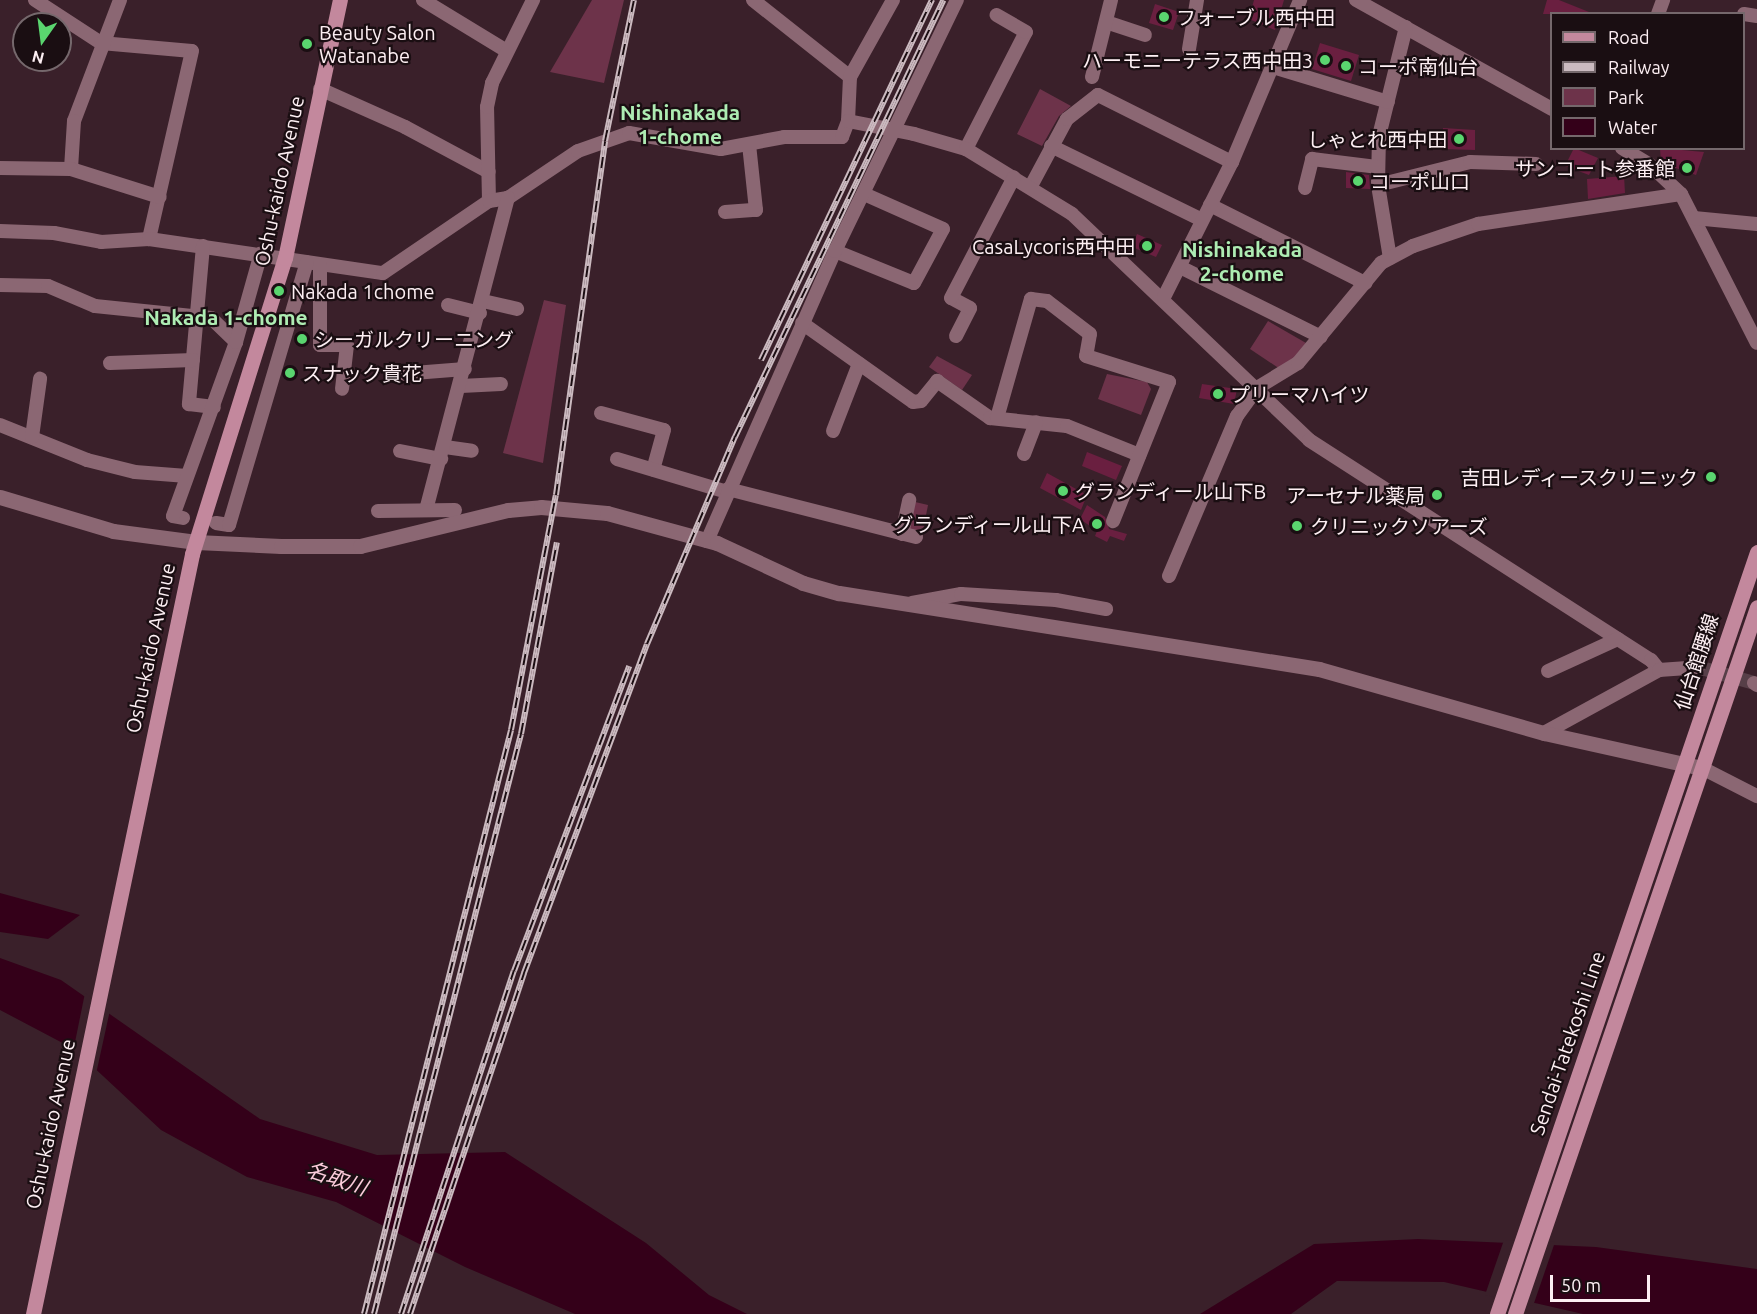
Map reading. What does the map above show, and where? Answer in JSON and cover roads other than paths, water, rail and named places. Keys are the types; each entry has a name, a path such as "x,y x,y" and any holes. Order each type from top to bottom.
{"main road":[{"name":"Oshu-kaido Avenue","path":"33,1314 194,548 285,258 340,0"},
{"name":"仙台館腰線","path":"1677,787 1757,552"},
{"name":"仙台館腰線","path":"1695,792 1757,607"},
{"name":"Sendai-Tatekoshi Line","path":"1497,1314 1677,787"},
{"name":"Sendai-Tatekoshi Line","path":"1515,1314 1695,792"}],"street":[{"path":"35,0 101,43 192,51 149,239"},
{"path":"71,169 74,121 101,43 120,0"},
{"path":"423,0 507,51"},
{"path":"489,201 487,107 507,51 533,0"},
{"path":"753,0 850,77"},
{"path":"0,231 54,233 101,242 149,239 261,253 383,273 489,201 508,198 578,151 629,133 696,148 749,145 784,137 842,137 848,121 850,77 893,0"},
{"path":"707,541 835,251 957,0"},
{"path":"1092,77 1111,0"},
{"path":"1189,49 1197,0"},
{"path":"1164,297 1232,162 1300,0"},
{"path":"1356,0 1550,108"},
{"path":"966,149 1026,32 996,15"},
{"path":"1106,22 1145,35"},
{"path":"1390,258 1377,167 1388,102 1406,27"},
{"path":"1273,67 1388,102"},
{"path":"320,89 489,172"},
{"path":"1030,186 1067,119 1098,95 1232,162"},
{"path":"848,121 966,149 1030,186 1072,214 1164,297 1318,447 1618,639 1659,670"},
{"path":"725,212 756,210 749,145"},
{"path":"1051,146 1202,220"},
{"path":"1625,150 1648,164 1682,194 1757,343"},
{"path":"1305,188 1312,159 1377,167"},
{"path":"1378,185 1470,162 1536,164"},
{"path":"0,168 71,169 160,196"},
{"path":"956,336 970,308 951,298 1014,177"},
{"path":"835,251 914,283 943,229 864,194"},
{"path":"1169,576 1237,416 1257,388 1298,363 1365,283 1390,258 1478,224 1682,194"},
{"path":"426,510 461,386 508,198"},
{"path":"1210,206 1365,283"},
{"path":"1694,218 1757,224"},
{"path":"203,246 189,404 214,408"},
{"path":"183,518 173,516 214,408 236,342 261,253"},
{"path":"313,263 320,345 347,345 342,389"},
{"path":"216,523 229,525 313,263"},
{"path":"1180,267 1321,338"},
{"path":"0,285 48,286 94,306 211,318 236,342"},
{"path":"997,418 1031,299 1047,301 1090,334 1086,356 1169,382 1113,521"},
{"path":"448,305 517,309"},
{"path":"802,323 913,402 921,401 937,381 990,418 1067,426 1139,455"},
{"path":"110,363 193,360"},
{"path":"833,431 860,364"},
{"path":"401,374 465,369"},
{"path":"32,437 40,379"},
{"path":"461,386 501,384"},
{"path":"601,413 664,430 653,470"},
{"path":"1024,454 1036,423"},
{"path":"0,425 87,460 135,472 187,476"},
{"path":"400,451 443,453 472,451"},
{"path":"617,459 909,536 909,500"},
{"path":"0,497 113,531 194,548 360,546 508,510 541,507 607,513 738,550 803,583 910,603 1319,669 1544,733 1685,762 1702,768 1757,796"},
{"path":"378,511 455,510"},
{"path":"910,603 961,594 1056,600 1106,609"},
{"path":"1548,671 1618,639"},
{"path":"1544,733 1659,670 1698,667"}],"water":[{"path":"0,893 80,915 48,939 0,932"},
{"name":"名取川","path":"0,958 61,980 260,1119 377,1155 505,1152 646,1243 709,1295 747,1314 575,1314 465,1267 336,1202 247,1177 161,1130 74,1049 0,1010"},
{"path":"1418,1239 1596,1247 1757,1269 1757,1314 1583,1314 1444,1282 1337,1281 1291,1314 1200,1314 1314,1244"}],"tunnel":[{"path":"1698,667 1754,683"}],"railway":[{"path":"364,1314 511,730 556,495 605,141 634,0"},
{"path":"761,360 932,0"},
{"path":"410,1314 524,973 647,644 735,437 943,0"},
{"path":"374,1314 521,734 557,542"},
{"path":"401,1314 514,971 629,666"}],"place":[{"name":"フォーブル西中田","path":"1164,17"},
{"name":"Beauty Salon Watanabe","path":"307,44"},
{"name":"ハーモニーテラス西中田3","path":"1325,60"},
{"name":"コーポ南仙台","path":"1346,66"},
{"name":"しゃとれ西中田","path":"1459,139"},
{"name":"サンコート参番館","path":"1687,168"},
{"name":"コーポ山口","path":"1358,181"},
{"name":"CasaLycoris西中田","path":"1147,246"},
{"name":"Nakada 1chome","path":"279,291"},
{"name":"シーガルクリーニング","path":"302,339"},
{"name":"スナック貴花","path":"290,373"},
{"name":"プリーマハイツ","path":"1218,394"},
{"name":"吉田レディースクリニック","path":"1711,477"},
{"name":"グランディール山下B","path":"1063,491"},
{"name":"アーセナル薬局","path":"1437,495"},
{"name":"グランディール山下A","path":"1097,524"},
{"name":"クリニックソアーズ","path":"1297,526"}],"district":[{"name":"Nishinakada 1-chome","path":"680,124"},
{"name":"Nishinakada 2-chome","path":"1242,261"},
{"name":"Nakada 1-chome","path":"226,317"}]}
